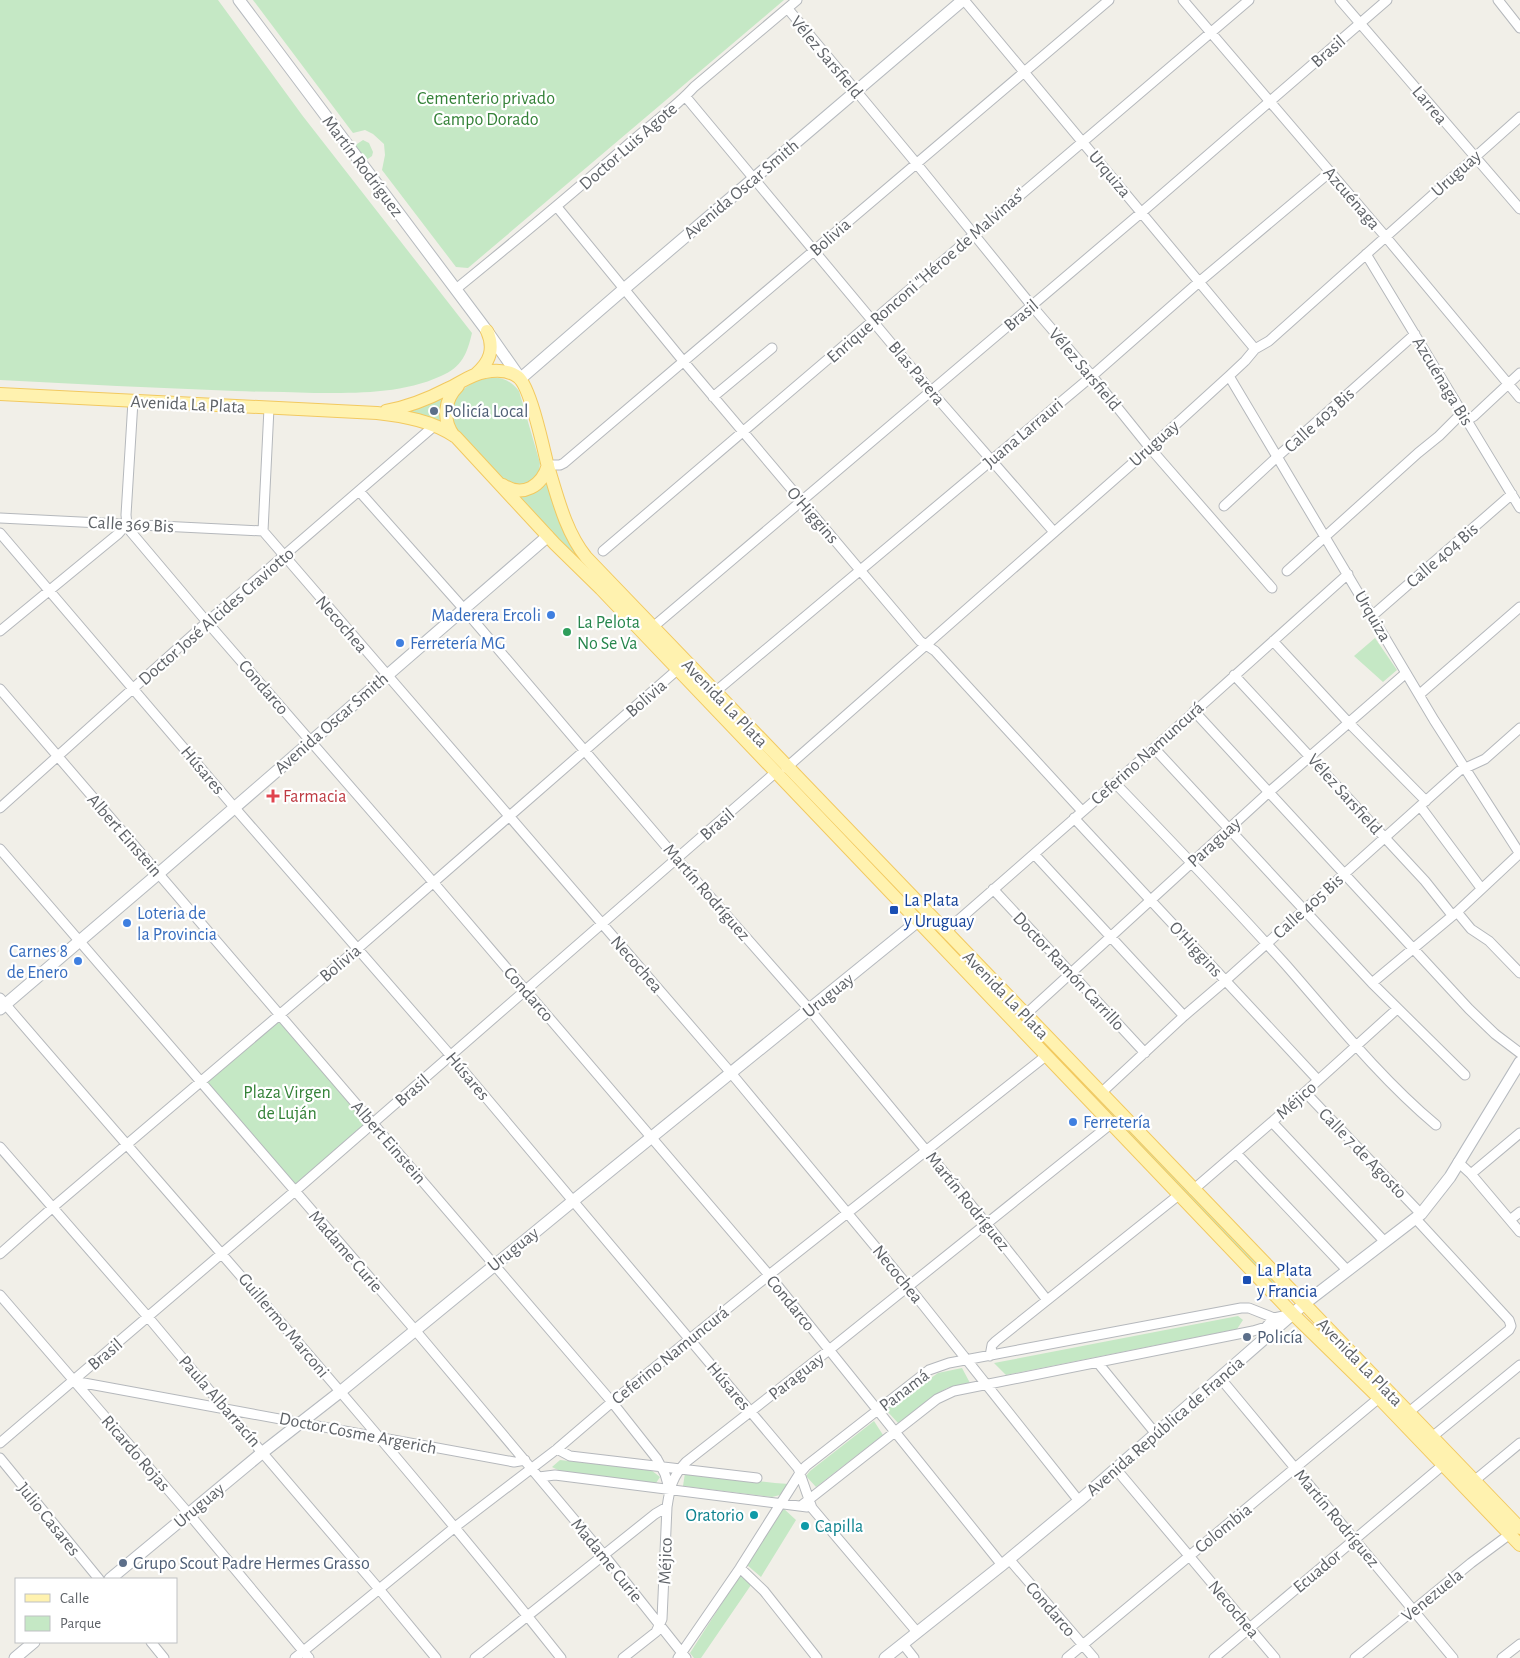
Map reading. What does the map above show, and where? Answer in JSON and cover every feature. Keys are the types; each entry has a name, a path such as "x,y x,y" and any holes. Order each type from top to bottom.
{"main road":[{"name":"Martín Rodríguez","path":"239,0 456,289 520,379"},
{"name":"Avenida Oscar Smith","path":"520,379 855,91 964,0"},
{"path":"476,374 484,367 490,356 491,344 487,331"},
{"name":"Avenida La Plata","path":"376,412 398,409 415,403 476,374 500,371 512,374 520,379 530,400 548,465 570,531 577,545 592,564 715,692 781,770 918,921 1293,1314 1379,1398 1443,1465 1517,1529"},
{"path":"456,438 448,426 446,409 452,393 463,381"},
{"name":"Avenida La Plata","path":"0,394 376,412 411,418 434,426 456,438 677,670 945,932 1409,1412 1517,1529 1520,1545"},
{"path":"494,479 509,489 528,490 542,478 548,465"},
{"name":"Avenida Oscar Smith","path":"2,1004 80,941 548,536"},
{"name":"Uruguay","path":"111,1578 263,1452 340,1392 918,921"},
{"name":"Avenida República de Francia","path":"885,1658 1080,1501 1221,1379 1304,1304 1418,1216 1450,1177 1520,1062"},
{"path":"15,1658 33,1643"}],"street":[{"name":"Doctor Luis Agote","path":"456,289 557,207 659,117 797,0"},
{"name":"Urquiza","path":"964,0 1255,349"},
{"name":"Bolivia","path":"548,465 564,463 1110,0"},
{"name":"Azcuénaga","path":"1183,0 1385,236 1520,398"},
{"name":"Enrique Ronconi \"Héroe de Malvinas\"","path":"603,551 1249,0"},
{"name":"Larrea","path":"1340,0 1520,209"},
{"name":"Brasil","path":"653,627 1032,306 1387,0"},
{"path":"1498,0 1520,28"},
{"name":"Vélez Sarsfield","path":"788,9 1150,448 1272,588"},
{"name":"Blas Parera","path":"685,96 990,460 1054,532"},
{"name":"Uruguay","path":"781,770 1150,448 1245,361 1255,349 1268,342 1520,117"},
{"name":"Juana Larrauri","path":"715,692 1092,376 1199,282 1330,172"},
{"name":"O'Higgins","path":"557,207 742,432 860,570 926,645 935,652 1082,811"},
{"name":"Azcuénaga Bis","path":"1366,254 1520,508"},
{"name":"Calle 403 Bis","path":"1224,506 1415,334"},
{"path":"714,397 772,348"},
{"path":"1287,571 1418,452 1465,416 1474,416 1520,373"},
{"name":"Urquiza","path":"1229,376 1434,720 1520,853"},
{"path":"0,631 118,534 127,524 133,401"},
{"path":"263,531 269,408"},
{"name":"Doctor José Alcides Craviotto","path":"0,808 207,622 434,426"},
{"name":"Martín Rodríguez","path":"359,491 463,608 677,859 810,1010 1047,1300"},
{"name":"Calle 404 Bis","path":"1372,616 1512,494"},
{"name":"Calle 369 Bis","path":"0,518 263,531"},
{"name":"Condarco","path":"127,524 131,532 207,622 526,990 769,1275 895,1432 1006,1562 1094,1658"},
{"name":"Necochea","path":"263,531 731,1073 908,1286 1080,1501"},
{"name":"Húsares","path":"0,533 234,807 451,1056 690,1340 800,1472 812,1508 917,1632"},
{"name":"Ceferino Namuncurá","path":"945,932 1115,783 1348,574"},
{"path":"1420,694 1520,607"},
{"path":"1273,641 1423,803 1481,888"},
{"name":"Bolivia","path":"0,1254 357,949 677,670"},
{"name":"Paraguay","path":"1025,1015 1191,862 1406,673"},
{"name":"Vélez Sarsfield","path":"1234,676 1311,756 1455,913 1520,972"},
{"name":"Albert Einstein","path":"0,689 612,1402 662,1466 669,1488"},
{"path":"1194,711 1469,1009 1495,1034 1520,1053"},
{"name":"Calle 405 Bis","path":"1101,1092 1459,771 1486,759 1520,728"},
{"path":"1154,748 1372,983 1465,1075"},
{"name":"Brasil","path":"0,1443 295,1191 781,770"},
{"path":"1115,783 1191,862 1357,1046 1412,1104 1436,1125"},
{"name":"O'Higgins","path":"1074,818 1318,1080"},
{"name":"Madame Curie","path":"0,849 202,1081 540,1477 604,1555 682,1656"},
{"path":"1372,983 1455,913 1520,853"},
{"path":"1034,854 1184,1016"},
{"name":"Doctor Ramón Carrillo","path":"993,889 1145,1053"},
{"name":"Guillermo Marconi","path":"2,1004 222,1253 455,1527 561,1658"},
{"name":"Méjico","path":"1193,1190 1272,1122 1397,1009"},
{"name":"Ceferino Namuncurá","path":"295,1658 307,1655 379,1589 455,1527 557,1450 612,1402 769,1275 1047,1055"},
{"name":"Calle 7 de Agosto","path":"1305,1092 1418,1216 1509,1320 1511,1326 1409,1412"},
{"path":"1272,1122 1384,1242"},
{"name":"Paraguay","path":"667,1507 669,1488 679,1469 686,1462 1112,1123"},
{"path":"1471,1174 1520,1133"},
{"name":"Paula Albarracín","path":"0,1147 148,1317 436,1658"},
{"path":"1236,1153 1347,1270"},
{"path":"1458,1162 1471,1174 1520,1232"},
{"path":"990,1356 992,1345 1180,1194"},
{"path":"1510,1220 1520,1212"},
{"name":"Ricardo Rojas","path":"0,1295 189,1514 307,1655"},
{"name":"Panamá","path":"682,1656 800,1472 929,1370 937,1366 967,1360 1241,1308 1249,1308 1274,1318"},
{"name":"Panamá","path":"802,1505 946,1394 986,1384 1253,1331 1266,1326 1274,1318 1293,1314"},
{"path":"1098,1363 1156,1434"},
{"path":"1432,1437 1520,1365"},
{"name":"Martín Rodríguez","path":"1221,1379 1453,1658"},
{"name":"Doctor Cosme Argerich","path":"74,1381 514,1462 525,1460"},
{"name":"Colombia","path":"1068,1658 1379,1398"},
{"path":"1474,1481 1520,1443"},
{"path":"557,1450 570,1456 757,1478"},
{"name":"Julio Casares","path":"0,1458 98,1578"},
{"name":"Ecuador","path":"1214,1658 1443,1465"},
{"name":"Necochea","path":"1116,1469 1275,1658"},
{"path":"540,1477 555,1475 802,1505 812,1508"},
{"path":"475,1658 655,1514 667,1507"},
{"name":"Méjico","path":"660,1626 663,1614 667,1507"},
{"name":"Venezuela","path":"1355,1658 1517,1529"},
{"path":"740,1568 764,1591 816,1658"},
{"path":"624,1658 656,1632 660,1626"},
{"path":"152,1643 164,1658"},
{"path":"903,1644 914,1658"},
{"path":"1502,1658 1520,1644"}],"green space":[{"path":"0,0 218,0 302,115 472,333 463,359 448,372 426,382 395,389 362,392 235,391 0,380"},
{"name":"Cementerio privado Campo Dorado","path":"253,0 784,0 468,268 456,267 382,170 385,155 384,144 373,134 365,130 353,133"},
{"path":"363,140 369,143 373,152 372,156 365,161 354,146"},
{"path":"493,377 508,381 519,391 540,463 539,472 534,480 522,486 505,482 453,424 450,406 459,395 478,380"},
{"path":"443,398 439,413 440,422 403,413"},
{"path":"546,476 579,557 1280,1288 1278,1289 517,495"},
{"path":"1375,638 1397,670 1383,682 1354,656"},
{"name":"Plaza Virgen de Luján","path":"280,1014 372,1123 295,1191 202,1081"},
{"path":"1238,1316 1243,1320 1237,1329 1006,1375 994,1363"},
{"path":"962,1368 970,1383 947,1388 935,1395 899,1424 886,1410 938,1373"},
{"path":"874,1421 883,1435 816,1487 806,1476 810,1471"},
{"path":"560,1460 651,1470 660,1477 656,1483 564,1473 552,1467"},
{"path":"685,1473 789,1484 780,1495 772,1497 683,1486"},
{"path":"783,1508 796,1520 761,1577 747,1565"},
{"path":"740,1575 751,1585 701,1658 694,1658 690,1653"}],"place":[{"name":"Policía Local","path":"434,411"},
{"name":"Maderera Ercoli","path":"551,615"},
{"name":"La Pelota No Se Va","path":"567,632"},
{"name":"Ferretería MG","path":"400,643"},
{"name":"Farmacia","path":"273,796"},
{"name":"La Plata y Uruguay","path":"894,910"},
{"name":"Loteria de la Provincia","path":"127,923"},
{"name":"Carnes 8 de Enero","path":"78,961"},
{"name":"Ferretería","path":"1073,1122"},
{"name":"La Plata y Francia","path":"1247,1280"},
{"name":"Policía","path":"1247,1337"},
{"name":"Oratorio","path":"754,1515"},
{"name":"Capilla","path":"805,1526"},
{"name":"Grupo Scout Padre Hermes Grasso","path":"123,1563"}]}
